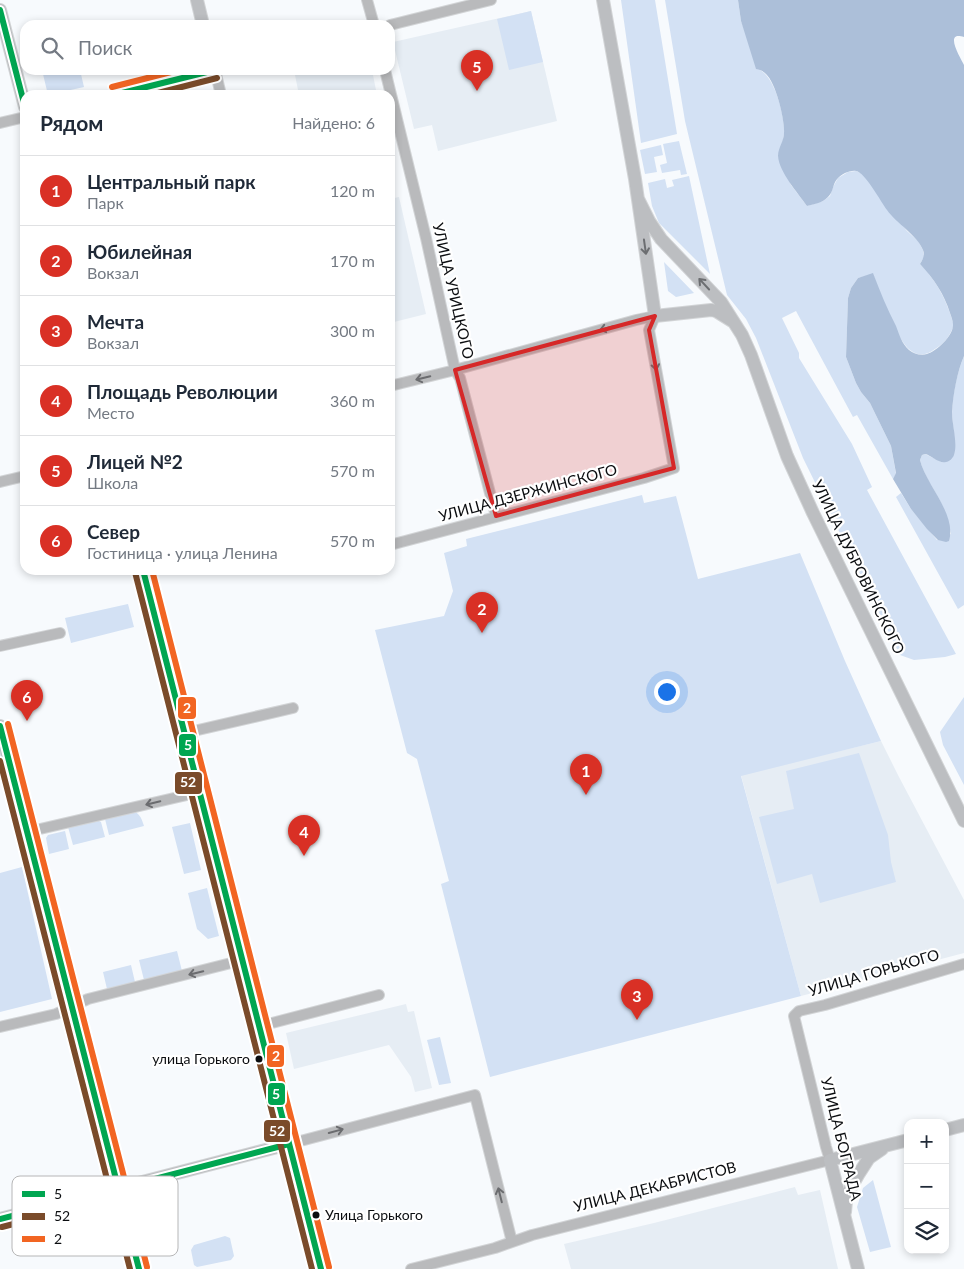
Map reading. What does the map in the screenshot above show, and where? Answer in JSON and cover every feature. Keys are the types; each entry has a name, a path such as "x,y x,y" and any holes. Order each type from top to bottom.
{"main road":[{"path":"197,0 202,20"},
{"name":"УЛИЦА ДУБРОВИНСКОГО","path":"603,0 638,199 655,316"},
{"path":"0,10 21,90"},
{"path":"134,90 195,75"},
{"name":"УЛИЦА ДУБРОВИНСКОГО","path":"638,199 661,239 721,302 742,335 787,456 813,513 964,821"},
{"path":"655,316 710,310 734,322"},
{"path":"144,575 320,1269"},
{"path":"0,726 116,1176"},
{"path":"949,1129 964,1125"},
{"name":"УЛИЦА ДЕКАБРИСТОВ","path":"830,1160 904,1141"},
{"path":"165,1176 289,1144"},
{"path":"844,1216 846,1201 850,1191 869,1158 888,1145"},
{"name":"УЛИЦА БОГРАДА","path":"830,1160 858,1269"},
{"path":"136,1256 139,1269"}],"street":[{"path":"367,0 373,20"},
{"path":"395,24 468,3 491,0"},
{"path":"216,75 220,90"},
{"name":"УЛИЦА УРИЦКОГО","path":"386,75 390,90"},
{"name":"УЛИЦА УРИЦКОГО","path":"395,111 426,238 455,370 460,378 496,516"},
{"path":"0,123 20,118"},
{"path":"395,385 655,316"},
{"name":"УЛИЦА ДУБРОВИНСКОГО","path":"655,316 649,330 674,468"},
{"name":"УЛИЦА ДЗЕРЖИНСКОГО","path":"395,544 644,478 674,468"},
{"path":"0,482 20,477"},
{"path":"0,646 60,633"},
{"path":"185,734 293,708"},
{"path":"27,832 200,792"},
{"path":"0,1028 56,1014 88,999 243,960"},
{"name":"УЛИЦА ГОРЬКОГО","path":"794,1016 799,1011 964,964"},
{"path":"259,1025 379,994"},
{"name":"УЛИЦА БОГРАДА","path":"794,1016 830,1160"},
{"path":"289,1144 475,1095 512,1242"},
{"name":"УЛИЦА ДЕКАБРИСТОВ","path":"411,1269 495,1248 618,1213 830,1160"}],"highlighted area":[{"path":"655,316 649,330 674,468 496,516 455,370"}],"shaded area":[{"path":"621,0 655,0 677,134 641,143"},
{"path":"665,0 738,0 741,21 760,70 770,81 781,108 784,133 778,156 791,185 807,206 823,201 830,196 838,178 848,172 856,171 863,174 907,231 918,241 923,250 924,257 920,264 932,278 941,293 954,325 947,339 932,351 926,354 917,354 905,345 889,315 873,274 858,278 851,288 848,298 846,357 856,383 870,403 891,446 896,474 893,479 857,415 853,417 796,311 782,318 799,353 799,358 852,444 872,487 867,490 956,654 914,660 900,655 803,458 756,338 746,319 727,295 685,121"},
{"path":"738,0 964,0 964,37 958,36 954,41 964,65 964,356 954,391 952,417 955,440 954,455 947,462 941,462 925,454 922,455 920,460 923,470 949,520 949,541 938,540 927,529 911,509 893,479 896,473 891,446 870,403 856,383 846,357 848,298 851,288 858,278 873,273 903,342 915,354 927,354 940,346 948,338 953,324 948,306 930,275 920,264 924,254 920,245 891,215 864,176 856,171 845,173 837,179 826,199 807,206 789,182 778,156 784,133 779,102 770,79 763,71 756,69 741,21"},
{"path":"531,11 557,121 438,151 432,125 414,129 395,50 395,42"},
{"path":"531,11 543,62 509,70 497,19"},
{"path":"43,75 81,75 84,87 70,90 47,90"},
{"path":"295,75 373,75 376,90 298,90"},
{"path":"679,141 687,174 681,175 680,170 662,173 660,165 667,163 663,144"},
{"path":"661,145 663,155 654,157 657,172 645,174 640,150"},
{"path":"689,176 710,274 659,223 652,206 648,183 665,179 667,188 674,186 672,180"},
{"path":"399,197 426,314 395,322 395,198"},
{"path":"664,262 694,293 676,297 668,291"},
{"path":"964,356 964,605 958,609 896,497 901,493 911,509 937,540 951,534 943,507 924,472 920,460 922,455 925,454 942,462 954,455 953,400 957,377"},
{"path":"642,495 644,503 676,496 698,579 800,553 881,741 741,776 801,996 490,1077 441,884 449,881 417,759 407,753 375,630 444,616 453,591 444,553 467,546 466,539"},
{"path":"128,604 134,627 71,643 65,618"},
{"path":"964,697 964,785 943,745 940,732"},
{"path":"881,741 964,900 964,953 801,996 741,775"},
{"path":"859,753 888,835 891,862 896,882 820,903 812,874 777,884 759,817 794,809 786,771"},
{"path":"134,811 140,816 144,826 109,835 105,819"},
{"path":"97,820 101,822 105,837 73,845 68,827"},
{"path":"190,823 201,870 184,874 172,827"},
{"path":"65,831 69,849 49,854 46,838 48,835"},
{"path":"22,867 52,999 0,1012 0,873"},
{"path":"207,888 219,936 208,939 197,929 188,893"},
{"path":"177,951 182,971 144,980 139,960"},
{"path":"131,965 135,982 107,989 103,972"},
{"path":"406,1004 408,1012 414,1011 432,1088 415,1092 411,1077 389,1045 294,1069 286,1033"},
{"path":"440,1037 451,1083 439,1085 427,1040"},
{"path":"873,1180 891,1247 870,1252 857,1207 863,1188"},
{"path":"795,1187 798,1195 820,1190 838,1269 571,1269 564,1244"},
{"path":"225,1236 230,1238 234,1256 231,1260 197,1267 194,1265 191,1250 194,1245"}],"transit line":[{"name":"5","path":"0,10 21,90"},
{"name":"2","path":"112,87 159,75"},
{"name":"5","path":"134,90 195,75"},
{"name":"52","path":"170,90 217,78"},
{"name":"52","path":"136,575 312,1269"},
{"name":"5","path":"144,575 321,1269"},
{"name":"2","path":"153,575 329,1267"},
{"name":"2","path":"8,724 124,1176"},
{"name":"5","path":"0,726 115,1176"},
{"name":"52","path":"0,761 106,1176"},
{"name":"5","path":"166,1176 289,1144"},
{"name":"5","path":"0,1219 12,1216"},
{"name":"52","path":"2,1227 12,1224"},
{"name":"52","path":"127,1256 130,1269"},
{"name":"5","path":"136,1256 139,1269"},
{"name":"2","path":"144,1256 147,1267"}],"place":[{"name":"Лицей №2","path":"477,91"},
{"name":"Юбилейная","path":"482,633"},
{"name":"Север","path":"27,721"},
{"name":"Центральный парк","path":"586,795"},
{"name":"Площадь Революции","path":"304,856"},
{"name":"Мечта","path":"637,1020"},
{"name":"улица Горького","path":"259,1059"},
{"name":"Улица Горького","path":"316,1215"}]}
